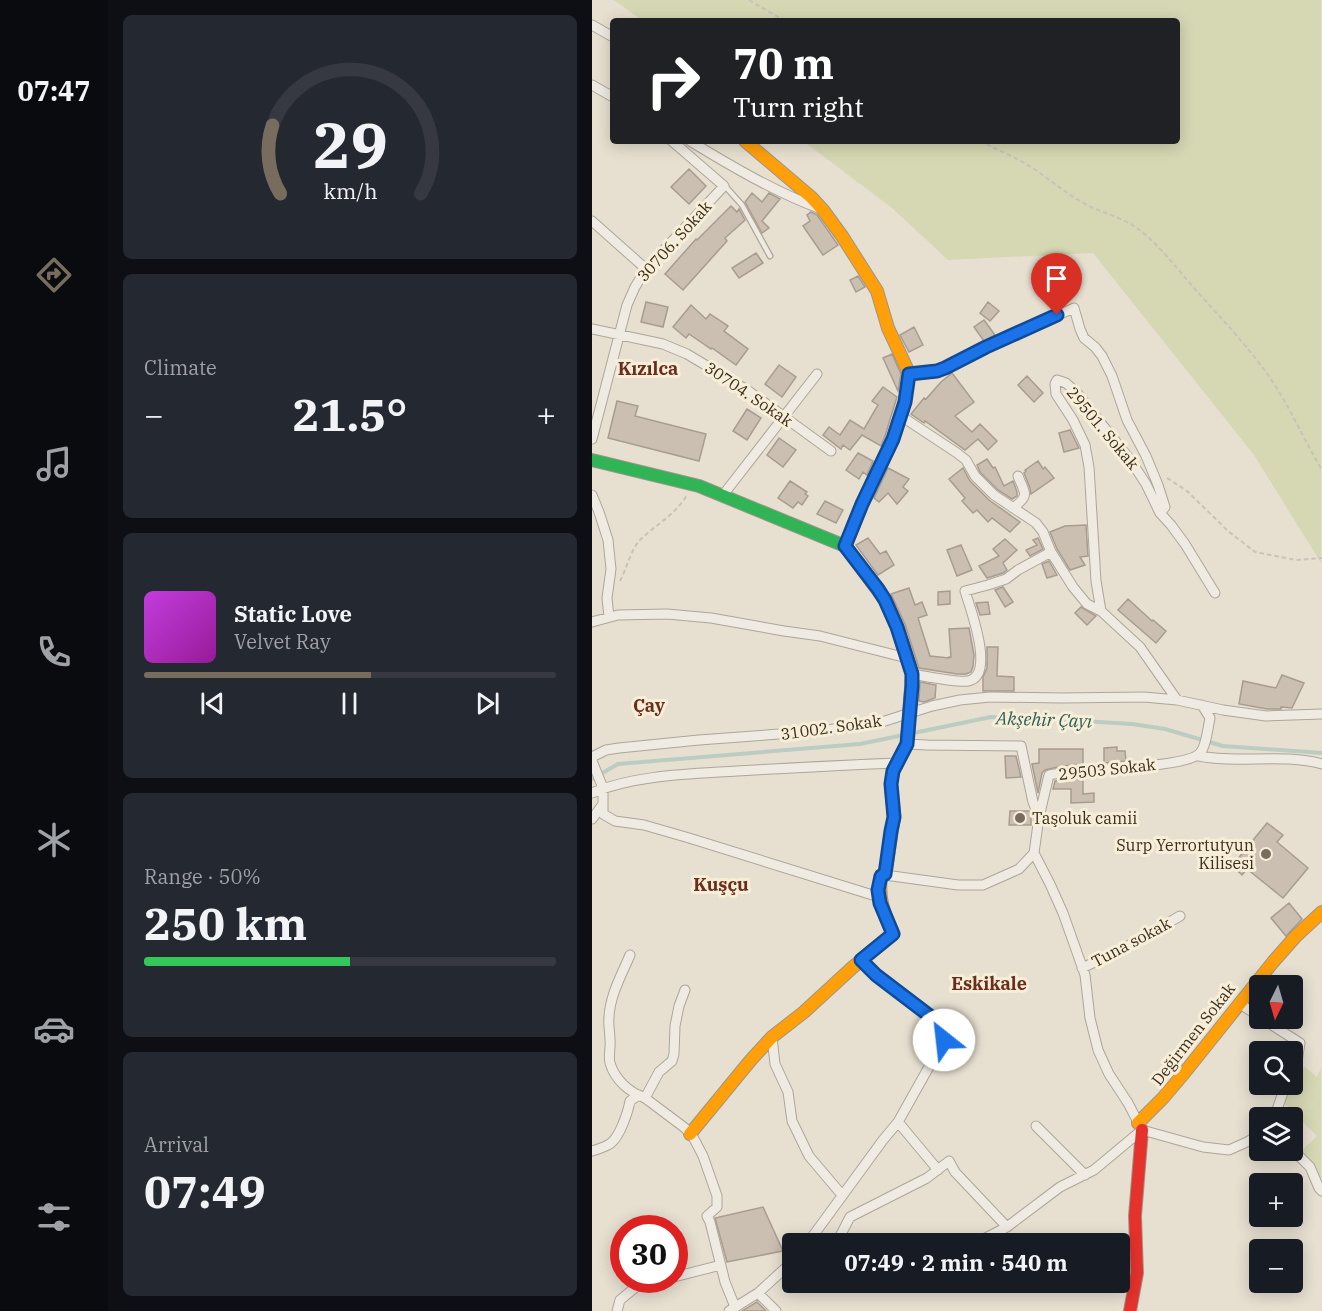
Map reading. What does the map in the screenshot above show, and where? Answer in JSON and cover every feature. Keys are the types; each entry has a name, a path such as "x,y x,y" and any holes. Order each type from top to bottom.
{"street":[{"path":"592,25 610,35"},
{"path":"592,85 610,95"},
{"path":"675,144 724,186"},
{"path":"695,144 774,188 823,210"},
{"path":"749,144 811,197 855,255 877,291 888,328 909,374 905,402 893,439 845,546"},
{"name":"30706. Sokak","path":"592,438 627,305 635,286 646,269 724,186"},
{"path":"592,221 646,269"},
{"path":"909,374 945,368 1074,308 1084,338 1095,347 1108,367 1128,420 1151,468 1165,507 1160,513"},
{"name":"30704. Sokak","path":"592,329 664,344 687,354 747,390 831,451"},
{"path":"723,495 817,374"},
{"name":"29501. Sokak","path":"1101,611 1096,581 1085,445 1073,420 1056,394 1057,380 1072,387 1139,471 1160,513 1185,544 1215,593"},
{"path":"901,416 966,460 983,485 1036,523 1072,587 1087,604 1101,611 1140,647 1177,699"},
{"path":"592,460 723,495 845,546 885,600 897,627 912,674 907,744 893,771 891,784 894,817 885,874 881,876 878,890 880,903 893,934 772,1037 690,1134"},
{"path":"1013,508 1025,496 1018,476"},
{"path":"592,495 608,540 611,569 607,598 608,616"},
{"path":"912,674 965,682 978,675 980,648 966,591 1006,579 1051,552"},
{"path":"592,622 618,615 667,614 711,618 820,636 907,658"},
{"name":"31002. Sokak","path":"592,759 598,753 613,749 829,730 885,720 960,700 990,697 1144,697 1177,699 1224,710 1266,716 1321,714"},
{"path":"1202,705 1210,718 1201,753 1215,758 1304,760 1321,764"},
{"path":"907,744 1021,746 1033,802 1039,817 1034,853 1050,884 1085,975 1090,1018 1098,1050 1109,1074 1140,1127 1135,1216 1137,1273 1130,1311"},
{"name":"29503 Sokak","path":"1039,817 1049,775 1166,764 1201,753"},
{"path":"592,759 603,788 603,814 615,821 644,825 879,897"},
{"path":"592,793 630,781 688,774 897,763"},
{"path":"592,819 603,804"},
{"path":"885,874 958,885 983,885 1019,869 1034,853"},
{"name":"Değirmen Sokak","path":"1140,1127 1276,956 1321,912"},
{"name":"Tuna sokak","path":"1082,968 1121,950 1180,916"},
{"path":"630,955 615,991 609,1013 609,1062 624,1086 685,1128 703,1156 717,1196 717,1207 707,1216 732,1309 758,1293 782,1270"},
{"path":"815,1233 898,1122 944,1040 943,1026 876,975 861,960"},
{"path":"592,1152 611,1143 621,1128 630,1101 642,1097 659,1072 672,1061 675,1026 685,990"},
{"path":"1239,1004 1249,1011"},
{"path":"1278,1029 1297,1041"},
{"path":"772,1037 775,1064 788,1092 792,1121 809,1156 842,1196"},
{"path":"898,1122 937,1170"},
{"path":"1036,1126 1085,1175"},
{"path":"1140,1127 1203,1148 1230,1150 1249,1141"},
{"path":"995,1233 1007,1227 1060,1187 1094,1170 1140,1127"},
{"path":"1303,1160 1310,1167 1321,1191"},
{"path":"842,1233 850,1217 927,1178 949,1161 955,1172 1007,1227"},
{"path":"688,1273 721,1265"},
{"path":"617,1311 620,1300 629,1293"},
{"path":"758,1293 776,1311"}],"lane":[{"path":"724,186 742,205 770,256"}],"path":[{"path":"749,0 780,18"},
{"path":"986,144 1039,172 1059,188 1086,204 1125,221 1140,230 1158,246 1246,345 1269,376 1286,403 1321,470"},
{"path":"1151,468 1187,491 1228,531 1255,552 1296,560 1321,558"},
{"path":"607,598 622,579 636,546 681,505 692,485"}],"green space":[{"path":"614,0 1321,0 1321,563 1254,455 1093,253 948,260 892,208 807,144 1180,144 1180,18 639,18"},
{"path":"1305,1067 1317,1077 1321,1068 1321,1182 1303,1158 1303,1149 1317,1136 1303,1122 1303,1107 1287,1107 1281,1101 1284,1095 1303,1095 1303,1068"}],"building":[{"path":"689,169 706,186 689,204 671,187"},
{"path":"752,193 762,202 769,193 780,199 762,221 769,228 762,233 745,202"},
{"path":"731,206 737,212 739,209 745,220 725,238 727,241 683,290 665,274 696,239"},
{"path":"811,212 817,215 838,245 823,255 803,226 810,221 807,215"},
{"path":"756,253 763,263 739,278 732,268"},
{"path":"858,276 865,287 856,292 850,280"},
{"path":"646,302 668,307 663,327 641,322"},
{"path":"988,302 999,311 990,321 980,313"},
{"path":"691,305 706,319 710,314 728,326 724,331 748,349 736,365 689,334 686,338 673,327"},
{"path":"984,320 995,335 984,341 974,327"},
{"path":"914,327 923,345 909,352 900,335"},
{"path":"892,354 901,374 898,391 883,358"},
{"path":"779,365 796,377 782,397 765,384"},
{"path":"952,373 974,402 955,416 972,432 980,424 997,441 988,450 978,439 965,450 925,421 924,423 911,414 924,398 926,399"},
{"path":"1027,376 1043,393 1034,402 1018,385"},
{"path":"883,387 897,397 881,446 862,435 850,450 843,445 841,449 823,435 829,427 840,435 850,420 864,429 878,405 872,401"},
{"path":"617,401 638,406 635,416 706,434 699,461 608,438"},
{"path":"747,409 761,418 747,440 733,431"},
{"path":"1070,430 1079,448 1064,452 1059,433"},
{"path":"779,438 796,450 783,467 767,455"},
{"path":"858,453 873,461 867,475 863,472 859,479 846,470"},
{"path":"987,459 993,468 995,467 1004,486 1013,481 1017,496 1012,499 998,490 980,472 977,465"},
{"path":"1038,461 1043,469 1045,467 1054,478 1031,494 1024,473"},
{"path":"888,468 909,479 903,487 908,491 897,504 888,493 879,502 874,498"},
{"path":"963,468 970,481 989,500 1020,522 1010,532 992,518 988,522 977,510 973,513 962,501 965,498 949,479"},
{"path":"790,481 807,492 805,494 808,496 802,505 798,502 793,508 778,498"},
{"path":"825,501 843,510 836,523 817,514"},
{"path":"1086,525 1088,556 1080,557 1085,565 1070,570 1050,532 1065,526"},
{"path":"868,538 880,554 886,551 894,565 878,575 856,545"},
{"path":"1038,538 1043,549 1030,556 1026,550 1037,545 1033,540"},
{"path":"1005,539 1017,550 1003,563 1007,570 987,578 979,566 999,556 993,549"},
{"path":"961,545 972,570 957,576 947,550"},
{"path":"1049,561 1057,575 1047,578 1042,564"},
{"path":"1003,587 1013,602 1005,607 995,590"},
{"path":"909,588 915,605 922,602 927,615 918,618 930,656 951,657 949,629 969,628 974,655 971,672 957,674 919,668 905,624 891,594"},
{"path":"950,591 950,604 938,605 938,592"},
{"path":"1128,599 1166,631 1156,643 1118,610"},
{"path":"988,602 990,614 980,615 976,603"},
{"path":"1081,607 1096,616 1087,625 1075,613"},
{"path":"987,647 998,647 997,676 1014,677 1014,691 983,691 983,677 987,668"},
{"path":"1282,675 1304,683 1292,708 1267,709 1239,704 1243,681 1276,688"},
{"path":"920,682 936,685 935,698 924,702 919,701"},
{"path":"1117,747 1117,751 1125,751 1126,761 1104,763 1104,748"},
{"path":"1039,749 1083,749 1083,764 1045,770 1042,773 1038,793 1032,764 1039,763"},
{"path":"1005,756 1016,756 1021,777 1006,778"},
{"path":"1083,778 1083,794 1094,793 1094,802 1071,803 1071,789 1053,789 1055,781"},
{"name":"Taşoluk camii","path":"1010,811 1030,811 1031,825 1009,825"},
{"name":"Surp Yerrortutyun Kilisesi","path":"1267,823 1283,835 1277,842 1308,868 1283,898 1247,869 1242,875 1232,866"},
{"path":"1289,903 1302,919 1286,936 1271,918"},
{"path":"763,1207 782,1251 727,1262 715,1218"},
{"path":"757,1302 766,1311 742,1311"}],"waterway":[{"name":"Akşehir Çayı","path":"592,779 618,764 860,744 991,717 1132,724 1165,729 1223,746 1322,753"}],"traffic: fast":[{"path":"899,759 907,744 912,674 897,627 885,600 845,546 893,439 905,402 908,380"},
{"path":"592,460 699,486 845,546"}],"traffic: slow":[{"path":"749,144 811,197 842,236 877,291 888,328 909,373 908,380"},
{"path":"690,1134 772,1037 893,934 882,906 880,884 881,876 885,875 894,817 891,784 893,771 899,759"},
{"path":"1138,1123 1185,1072 1273,962 1322,912"}],"traffic: jam":[{"path":"1130,1311 1137,1273 1135,1216 1142,1130"}],"place":[{"name":"Taşoluk camii","path":"1020,818"},
{"name":"Surp Yerrortutyun Kilisesi","path":"1266,854"}],"district":[{"name":"Kızılca","path":"648,369"},
{"name":"Çay","path":"649,706"},
{"name":"Kuşçu","path":"721,885"},
{"name":"Eskikale","path":"989,984"}],"route":[{"path":"944,1040 943,1026 897,992 861,960 893,934 880,903 878,890 881,876 885,874 894,817 891,784 893,771 907,744 912,674 897,627 885,600 845,546 893,439 905,402 909,374 945,368 1057,315"}]}
